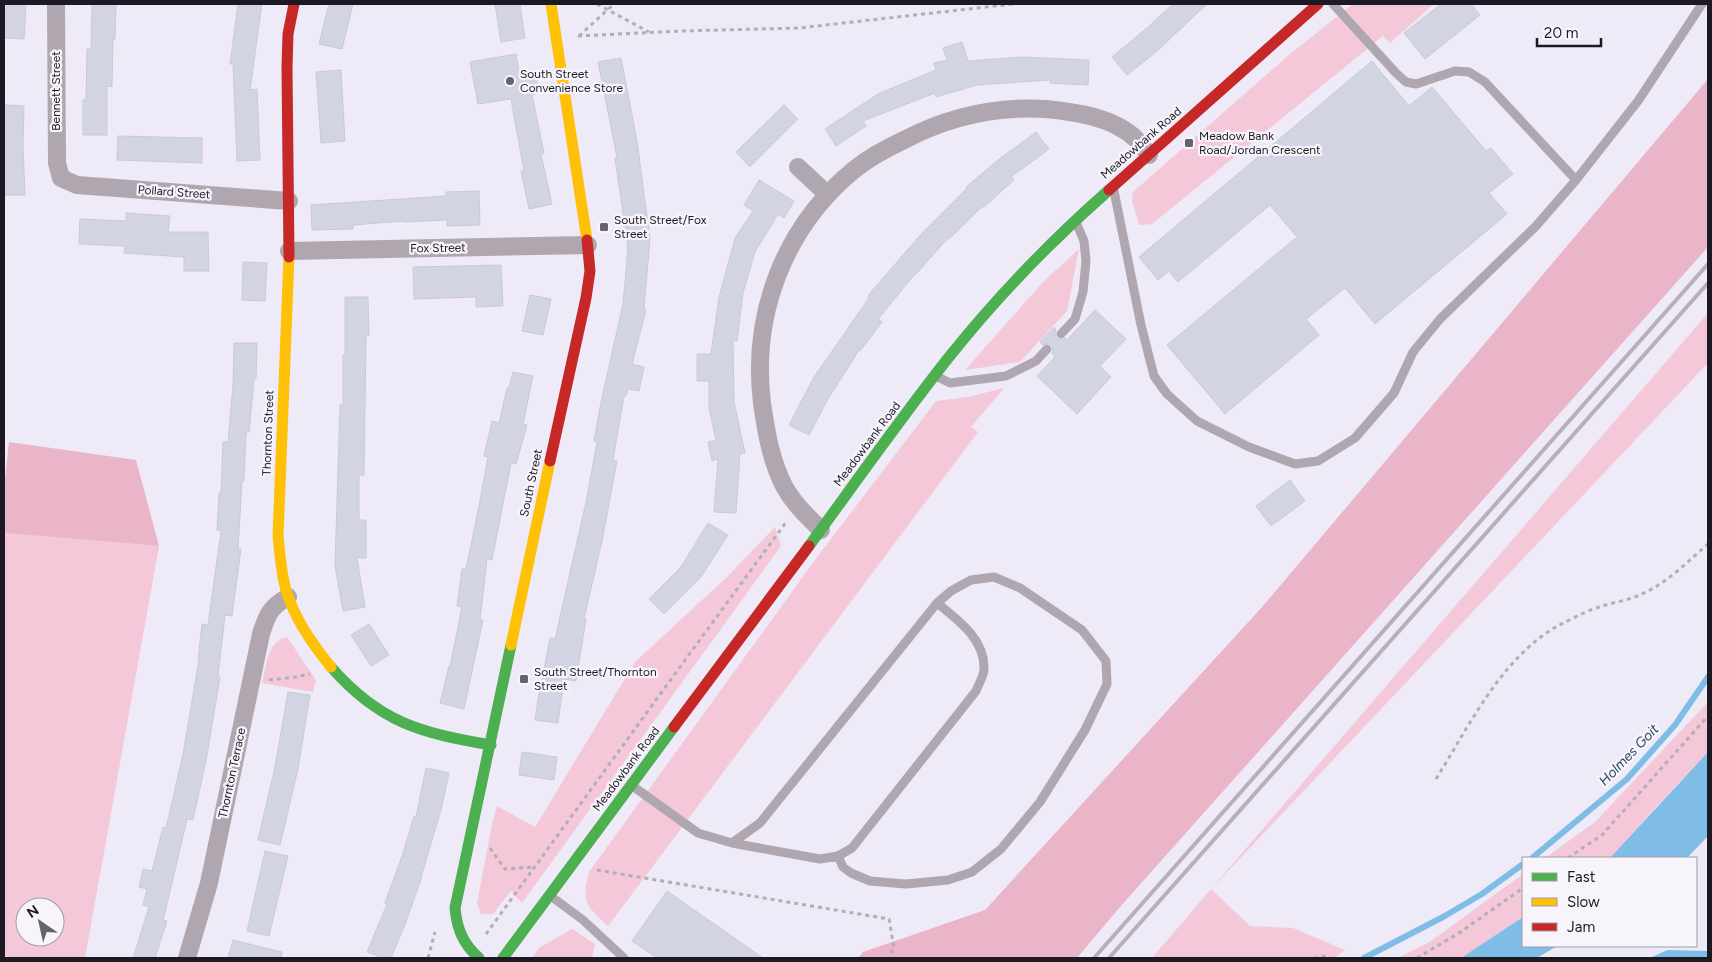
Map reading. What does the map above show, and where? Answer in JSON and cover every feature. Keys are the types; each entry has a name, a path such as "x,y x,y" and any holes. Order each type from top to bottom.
{"street":[{"name":"Bennett Street","path":"56,4 57,163 61,178"},
{"name":"Thornton Street","path":"294,4 288,34 286,68 289,251 278,536 280,564 288,597 304,628 333,668 347,684 376,710 404,725 434,736 491,745"},
{"name":"South Street","path":"476,956 462,941 456,926 454,908 491,745 543,491 586,298 590,270 588,244 550,4"},
{"name":"Meadowbank Road","path":"503,958 935,376 1000,297 1113,186 1309,7"},
{"path":"821,530 785,487 766,433 760,381 766,312 784,258 803,225 827,194 856,168 918,132 956,119 1000,109 1030,108 1088,115 1117,126 1137,140 1149,154"},
{"path":"798,167 827,194"},
{"name":"Pollard Street","path":"61,178 77,185 289,201"},
{"name":"Fox Street","path":"289,251 588,244"},
{"name":"Thornton Terrace","path":"187,958 209,883 261,634 268,614 278,602 288,597"}],"lane":[{"path":"1333,4 1406,82 1416,84 1455,71 1469,72 1485,82 1576,180"},
{"path":"1113,186 1139,316 1154,376 1167,394 1198,421 1249,447 1295,464 1318,461 1355,438 1394,393 1413,352 1440,319 1536,226 1576,180 1638,101 1702,4"},
{"path":"1061,334 1075,319 1082,292 1086,261 1084,241 1076,221"},
{"path":"935,376 950,383 1006,376 1036,361 1047,348"},
{"path":"732,843 760,823 937,603 951,591 971,580 994,577 1020,588 1082,630 1106,661 1107,684 1085,730 1040,802 1001,849 972,872 948,880 906,884 870,882 843,867 838,856"},
{"path":"631,786 698,833 732,843 820,859 838,856 852,848 976,692 984,670 979,644 959,621 937,603"},
{"path":"550,896 583,920 624,958"}],"path":[{"path":"597,4 649,32"},
{"path":"579,36 614,4"},
{"path":"556,38 649,32 799,28 1013,4"},
{"path":"476,956 535,867 799,506"},
{"path":"1436,778 1500,677 1515,659 1530,646 1555,628 1576,617 1600,606 1640,595 1662,584 1708,544"},
{"path":"251,681 296,678 333,668"},
{"path":"1569,857 1602,835 1708,716"},
{"path":"472,823 505,869 535,867"},
{"path":"572,865 889,919 894,948 888,958"},
{"path":"1417,958 1459,933 1522,889"},
{"path":"1314,958 1323,956 1329,958"}],"shaded area":[{"path":"1353,4 1434,4 1390,43 1383,36 1152,224 1139,225 1132,201 1133,192 1290,54"},
{"path":"1708,79 1708,247 1120,907 1077,958 858,958 863,952 985,910 1263,606"},
{"path":"1079,249 1067,311 1020,362 965,370 1043,282"},
{"path":"1708,313 1708,363 1211,889"},
{"path":"1004,388 971,427 978,432 608,926 587,903 586,891 589,872 815,560 936,401 968,397"},
{"path":"9,442 136,460 159,546 4,533 4,490"},
{"path":"775,527 781,546 522,903 511,891 493,914 481,914 477,903 497,806 535,827 635,662 727,577"},
{"path":"4,533 159,546 85,958 4,958"},
{"path":"287,637 316,680 313,692 262,683 271,649 280,640"},
{"path":"1708,702 1708,752 1612,857 1546,857 1595,822"},
{"path":"1522,875 1522,918 1461,958 1398,958 1431,941"},
{"path":"1211,889 1250,926 1293,928 1345,950 1335,958 1152,958"},
{"path":"572,929 595,944 592,958 532,958 539,948"}],"water":[{"path":"1708,752 1708,836 1688,857 1611,857"},
{"path":"1522,918 1522,947 1555,947 1537,958 1461,958"},
{"path":"1667,950 1708,951 1708,958 1650,958"}],"building":[{"path":"92,4 116,4 112,87 107,86 107,135 83,135 83,100 86,100 87,49 91,49"},
{"path":"238,4 262,4 250,90 257,89 260,160 237,161 233,64 230,64"},
{"path":"329,4 353,4 342,49 319,44"},
{"path":"495,4 520,4 525,38 501,42"},
{"path":"1173,4 1207,4 1156,52 1127,75 1112,57"},
{"path":"1441,4 1471,4 1480,15 1425,59 1404,33"},
{"path":"4,6 26,6 24,39 4,38"},
{"path":"962,42 968,61 1023,57 1089,60 1088,85 1050,83 1050,80 977,85 936,97 935,93 863,121 866,126 836,146 825,129 878,94 936,70 934,63 947,60 943,48"},
{"path":"516,54 519,73 535,70 539,93 532,95 544,153 541,154 552,204 529,209 521,171 524,171 511,99 478,104 470,62"},
{"path":"621,58 637,141 650,239 644,309 646,310 632,364 644,367 639,391 628,389 626,396 624,396 613,460 617,461 602,541 584,619 586,619 576,681 564,679 558,723 535,720 540,685 550,638 555,639 586,502 597,442 594,441 601,402 623,304 628,248 615,158 617,157 598,62"},
{"path":"1372,61 1409,106 1432,87 1486,151 1491,148 1513,174 1489,193 1507,214 1375,324 1345,288 1306,319 1319,335 1225,414 1167,345 1297,237 1270,205 1178,282 1169,271 1158,280 1139,257"},
{"path":"341,70 345,141 321,143 316,72"},
{"path":"4,105 24,106 25,195 4,195"},
{"path":"784,105 798,119 750,167 736,152"},
{"path":"1036,132 1049,149 1011,177 1014,180 948,238 915,274 878,319 882,322 859,350 828,399 809,435 789,425 814,377 869,298 871,292 923,232 966,187"},
{"path":"118,136 202,138 202,163 117,160"},
{"path":"759,180 794,201 784,218 778,214 755,252 743,293 737,341 733,340 734,402 745,453 740,454 736,513 714,512 718,459 712,461 708,442 716,440 709,408 709,381 697,381 697,354 711,354 719,297 735,238 753,211 744,205"},
{"path":"479,191 480,225 447,226 447,220 403,221 353,225 353,229 312,230 311,205 446,196 446,192"},
{"path":"126,213 170,216 168,232 208,232 209,271 184,271 184,257 124,253 125,246 79,244 80,219 126,221"},
{"path":"243,262 267,263 265,301 242,300"},
{"path":"501,265 503,306 476,307 476,297 414,299 413,267"},
{"path":"530,295 551,299 543,335 522,331"},
{"path":"345,297 368,297 369,335 366,335 364,475 359,475 359,520 366,520 366,558 357,558 365,607 343,611 335,566 340,405 343,405 343,355 345,355"},
{"path":"1095,310 1126,339 1100,366 1111,377 1077,414 1037,376 1055,357 1052,353 1052,345 1048,343 1043,345 1040,342 1054,327 1056,338 1060,340 1066,338 1067,340"},
{"path":"234,343 257,343 256,379 254,379 249,432 246,432 244,481 242,481 238,549 241,549 232,616 225,615 218,676 220,677 206,761 193,820 187,819 163,920 167,921 155,958 133,958 149,907 143,905 147,889 139,887 143,869 152,871 163,827 166,828 183,754 199,660 202,624 208,625 221,531 217,530 219,493 221,493 223,442 228,442 233,385"},
{"path":"513,372 533,376 523,424 527,425 516,464 511,463 492,560 487,559 480,620 483,620 464,709 440,703 450,667 462,607 457,606 462,569 466,569 479,506 488,457 484,456 492,421 499,423 507,388 509,388"},
{"path":"1290,480 1305,501 1271,526 1256,506"},
{"path":"708,523 728,535 701,577 664,614 649,599 681,567"},
{"path":"369,624 389,655 371,666 351,635"},
{"path":"288,692 310,695 298,769 280,845 258,840 275,767"},
{"path":"522,752 557,757 554,780 519,775"},
{"path":"426,768 449,773 441,810 422,877 404,927 391,958 383,958 367,952 387,904 385,903 414,816 416,817"},
{"path":"265,851 288,856 269,936 247,931"},
{"path":"667,891 763,958 657,958 632,941"},
{"path":"233,940 282,952 281,958 228,958"}],"waterway":[{"name":"Holmes Goit","path":"1533,857 1627,779 1675,725 1708,677"},
{"name":"Holmes Goit","path":"1364,958 1443,917 1482,894 1522,865"}],"railway":[{"path":"1094,958 1708,264"},
{"path":"1109,958 1708,283"}],"traffic: fast":[{"path":"809,546 913,404 967,335 1025,270 1109,190"},
{"path":"479,958 462,936 457,923 455,908 511,645"},
{"path":"331,667 367,701 403,722 443,736 491,745"},
{"path":"503,958 674,727"}],"traffic: slow":[{"path":"551,4 587,240"},
{"path":"289,257 278,536 280,557 284,584 294,611 311,640 331,667"},
{"path":"511,645 550,461"}],"traffic: jam":[{"path":"289,257 287,68 288,34 294,4"},
{"path":"1109,190 1318,4"},
{"path":"550,461 586,298 590,271 587,240"},
{"path":"674,727 809,546"}],"place":[{"name":"South Street Convenience Store","path":"510,81"},
{"name":"Meadow Bank Road/Jordan Crescent","path":"1189,143"},
{"name":"South Street/Fox Street","path":"604,227"},
{"name":"South Street/Thornton Street","path":"524,679"}]}
